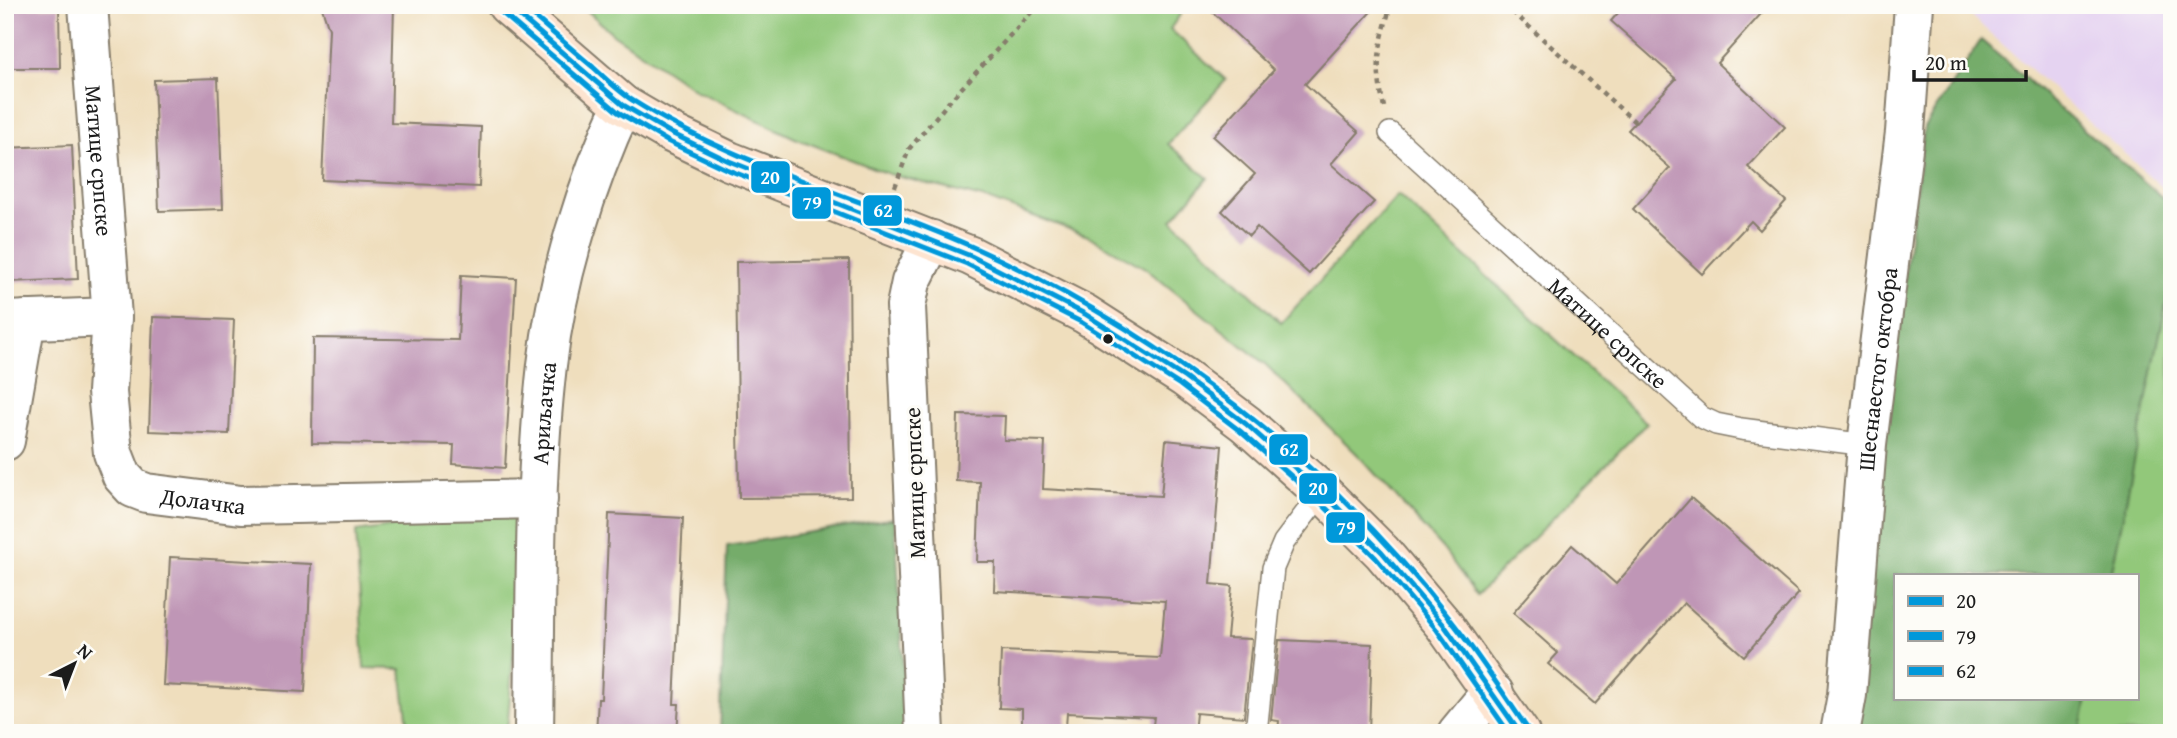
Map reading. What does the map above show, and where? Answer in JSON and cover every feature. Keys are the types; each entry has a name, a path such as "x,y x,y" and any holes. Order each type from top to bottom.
{"main road":[{"path":"507,5 623,105 671,133 729,161 932,240 1046,292 1125,338 1185,378 1246,424 1322,492 1381,552 1444,625 1520,733"}],"street":[{"name":"Матице српске","path":"88,5 112,317"},
{"name":"Шеснаестог октобра","path":"1839,733 1847,695 1867,445 1905,132 1914,5"},
{"name":"Ариљачка","path":"534,733 538,499 547,363 563,278 606,142 623,105"},
{"name":"Матице српске","path":"925,733 906,306 911,282 932,240"},
{"path":"5,440 16,320 112,317"},
{"name":"Долачка","path":"112,317 107,392 113,453 122,476 133,488 146,493 241,505 538,499"},
{"path":"1457,733 1485,699 1494,693"}],"lane":[{"name":"Матице српске","path":"1390,133 1701,417 1716,424 1741,429 1867,445"},
{"path":"1256,733 1273,568 1284,542 1322,492"}],"path":[{"path":"909,149 1038,5"},
{"path":"1390,133 1379,86 1378,46 1391,5"},
{"path":"1505,5 1635,122"}],"shaded area":[{"path":"1963,5 2172,5 2172,196 1962,8"}],"green space":[{"path":"581,5 1175,5 1182,12 1170,29 1226,80 1168,144 1208,178 1172,220 1281,323 1398,195 1647,423 1477,595 1443,549 1359,456 1265,364 1145,268 1088,236 990,200 889,174 795,138 697,91 613,34"},
{"path":"1981,40 2172,206 2172,274 2111,574 1894,574 1894,700 2087,700 2080,733 1846,733 1924,127"},
{"path":"2170,275 2172,733 2080,733 2087,700 2138,700 2138,574 2111,574"},
{"path":"525,506 507,733 409,733 401,669 364,668 356,532"},
{"path":"895,518 907,733 720,733 727,546"}],"building":[{"path":"321,5 394,5 391,123 481,127 479,187 322,180 329,29"},
{"path":"1205,5 1377,5 1305,84 1359,132 1331,164 1374,202 1309,274 1257,227 1249,236 1222,211 1255,174 1213,136 1274,70"},
{"path":"1625,5 1769,5 1717,63 1785,127 1748,167 1786,201 1760,230 1751,221 1702,274 1633,209 1670,168 1628,130 1676,79 1611,21"},
{"path":"59,7 60,68 5,68 5,8"},
{"path":"218,78 223,209 159,211 154,80"},
{"path":"72,145 78,279 9,282 5,148"},
{"path":"849,260 851,497 739,498 736,262"},
{"path":"461,275 516,278 505,468 453,464 454,445 312,443 313,338 458,340"},
{"path":"153,317 234,320 229,434 149,431"},
{"path":"958,415 1005,416 1004,440 1045,441 1043,489 1161,496 1166,440 1222,446 1211,584 1232,586 1227,638 1252,639 1244,717 1196,713 1194,733 1152,733 1154,717 1067,713 1066,727 1022,725 1022,709 999,708 1001,651 1160,658 1165,601 994,591 995,562 977,562 980,482 956,481"},
{"path":"1691,498 1799,593 1744,656 1684,603 1595,704 1548,664 1558,653 1513,613 1572,545 1616,584"},
{"path":"609,514 683,518 674,704 679,704 677,733 596,733 598,699 601,699"},
{"path":"170,557 311,564 305,692 163,685"},
{"path":"1279,640 1372,644 1369,733 1278,733 1279,721 1271,720"}],"transit line":[{"name":"20","path":"507,5 623,105 671,133 729,161 971,256 1085,314 1185,378 1246,424 1322,492 1382,552 1444,625 1520,733"},
{"name":"62","path":"521,5 622,93 672,124 757,163 975,248 1043,281 1173,360 1235,405 1294,454 1402,561 1480,659 1527,728"},
{"name":"79","path":"501,12 618,112 667,141 726,169 967,264 1081,322 1180,385 1240,431 1316,498 1376,558 1437,630 1509,733"}]}
